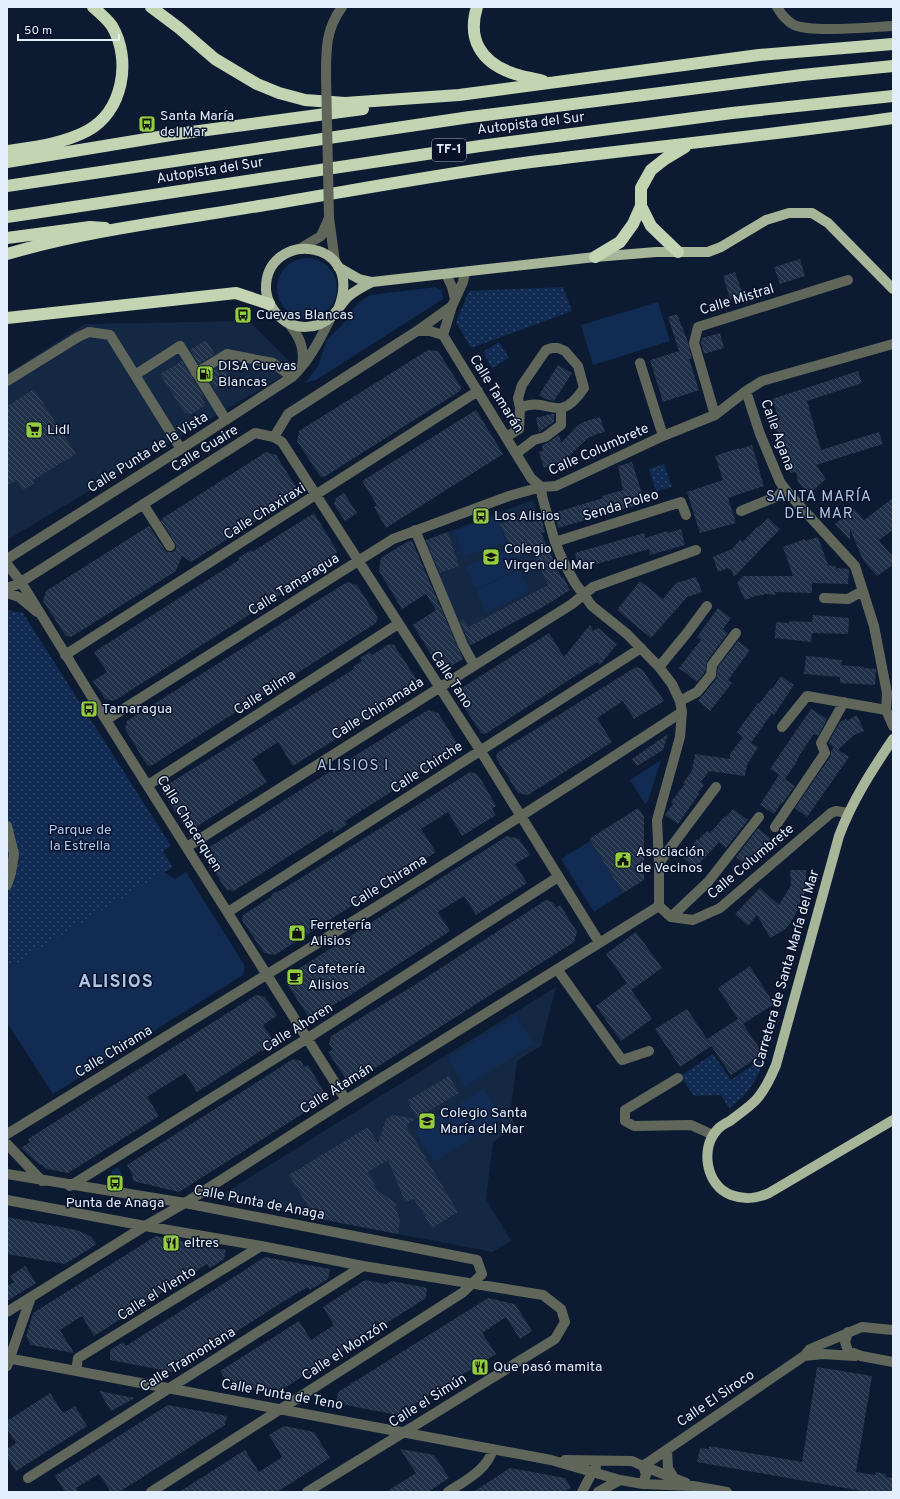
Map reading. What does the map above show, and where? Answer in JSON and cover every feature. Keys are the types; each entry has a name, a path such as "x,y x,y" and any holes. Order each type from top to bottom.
{"highway":[{"path":"7,151 64,141 88,131 110,110 121,85 123,71 120,43 112,26 93,7"},
{"path":"151,7 179,28 215,59 257,84 279,93 305,100 324,102 345,103 386,101 460,95 548,82 759,55 893,44"},
{"path":"477,7 474,33 477,46 483,54 513,74 548,82"},
{"name":"Autopista del Sur","path":"7,186 470,117 786,77 893,66"},
{"name":"Autopista del Sur","path":"7,217 480,146 732,113 893,96"},
{"path":"7,162 177,134 358,110 374,107 386,101"},
{"path":"7,254 34,246 121,229 443,174 531,162 694,144 893,118"},
{"path":"595,257 620,242 633,224 641,206 642,188 651,170 671,155 694,144"},
{"path":"641,206 651,226 678,252"},
{"path":"7,238 90,226 121,229"},
{"path":"7,318 236,294 269,304"}],"main road":[{"path":"372,282 348,297 331,317 320,324 309,327 289,324 283,320 275,313 269,304 266,294 266,284 270,271 276,260 287,253 301,248 315,250 326,254 343,271 359,280 372,282 595,257 656,252 708,252 721,247 766,220 789,213 812,213 828,223 893,289"},
{"path":"336,264 342,274 344,285 344,295 339,308"},
{"name":"Carretera de Santa María del Mar","path":"713,1135 717,1129 745,1110 757,1099 768,1083 776,1065 839,836 848,813 875,765 893,739"},
{"path":"713,1135 709,1148 707,1164 714,1182 727,1193 752,1199 760,1198 769,1193 893,1120"}],"street":[{"path":"336,264 329,218 326,45 328,33 335,17 342,7"},
{"path":"777,7 782,15 794,25 810,29 893,26"},
{"path":"301,248 321,236 329,218"},
{"path":"418,331 430,331 443,336 463,282 465,272"},
{"path":"446,274 452,287 454,303"},
{"name":"Calle Mistral","path":"715,415 694,343 698,327 848,280"},
{"path":"274,437 288,414 418,331 454,303"},
{"name":"Calle Punta de la Vista","path":"7,559 292,377 302,368 317,346 331,317"},
{"path":"289,324 298,334 302,344 304,355 302,368"},
{"path":"7,381 78,337 89,332 110,335 181,449"},
{"name":"Calle Tamarán","path":"443,336 531,478 541,487"},
{"name":"Calle Columbrete","path":"659,906 657,820 680,737 682,712 680,701 672,684 659,666 628,634 592,606 583,594 563,561 555,542 542,496 541,487 556,486 663,436 715,415 746,391 762,381 893,344"},
{"path":"135,375 180,346 226,420"},
{"path":"506,437 519,429 520,408 518,398 522,385 546,350 558,348 565,351 578,366 584,388 577,398 561,409 549,408 536,404 529,404 520,408"},
{"path":"196,373 227,354 273,363 292,377"},
{"path":"640,363 663,436"},
{"name":"Calle Chaxiraxi","path":"65,655 478,391"},
{"name":"Calle Agana","path":"746,391 760,434 784,489 856,566 874,626 887,693 886,710"},
{"path":"517,454 534,440 545,437 561,425 561,409"},
{"name":"Calle Guaire","path":"7,588 22,582 255,433 274,437"},
{"name":"Calle Tano","path":"274,437 282,442 317,495 438,687 480,750 599,942"},
{"name":"Calle Tamaragua","path":"509,496 524,487 531,478"},
{"name":"Calle Tamaragua","path":"106,720 392,538 509,496 541,487"},
{"path":"741,512 778,496 784,489"},
{"name":"Senda Poleo","path":"555,542 681,502 686,515"},
{"path":"143,504 170,546"},
{"path":"415,530 463,645 474,665"},
{"name":"Calle Chinamada","path":"187,847 438,687 572,604 593,587 696,550"},
{"name":"Calle Chacerquen","path":"7,564 22,582 65,655 268,974 346,1100"},
{"path":"824,598 848,599 863,591"},
{"path":"7,593 19,597 42,615"},
{"path":"659,666 687,633 707,606"},
{"name":"Calle Bilma","path":"148,785 398,624"},
{"path":"680,701 697,692 711,675 712,665 736,634"},
{"name":"Calle Chirche","path":"228,912 641,648"},
{"path":"782,727 807,696 886,710 893,726"},
{"path":"775,827 825,753 821,743 844,702"},
{"name":"Calle Chirama","path":"7,1134 268,974 521,816 682,712"},
{"path":"659,863 716,787"},
{"name":"Calle Columbrete","path":"671,917 693,920 720,908 831,813 836,811 848,813"},
{"path":"659,906 671,917 708,882 759,817"},
{"path":"7,826 14,854 11,873 7,885"},
{"name":"Calle Ahoren","path":"70,1186 308,1038 558,877"},
{"name":"Calle Atamán","path":"7,1312 145,1226 185,1203 346,1100 659,906"},
{"path":"557,969 622,1060 649,1051"},
{"path":"678,1078 625,1110 625,1121 634,1126 691,1125 713,1135"},
{"path":"7,1144 42,1181"},
{"name":"Calle Punta de Anaga","path":"7,1174 70,1186 185,1203 477,1260 482,1274 472,1283"},
{"path":"7,1200 363,1266 472,1283"},
{"name":"Calle el Viento","path":"76,1371 78,1358 261,1246"},
{"name":"Calle Tramontana","path":"28,1478 363,1266"},
{"name":"Calle el Simún","path":"307,1492 555,1339 565,1322 561,1309 543,1295 472,1283"},
{"name":"Calle el Monzón","path":"151,1492 462,1293 472,1283"},
{"path":"8,1361 31,1297"},
{"path":"893,1330 862,1327 848,1332 844,1342 848,1351 861,1356 893,1362"},
{"name":"Calle El Siroco","path":"643,1466 804,1356 810,1349 848,1332"},
{"name":"Calle El Siroco","path":"804,1356 823,1354 861,1356"},
{"name":"Calle Punta de Teno","path":"8,1361 76,1371 551,1460 620,1480 643,1484 693,1486 727,1492"},
{"path":"448,1492 479,1471 491,1458 494,1449"},
{"path":"666,1450 668,1468 674,1478"},
{"name":"Calle Punta de Teno","path":"551,1460 632,1461 693,1486"},
{"path":"582,1492 593,1471 597,1468 610,1466 622,1461"},
{"path":"643,1466 646,1474 643,1484"},
{"path":"598,1492 620,1480"}],"shaded area":[{"path":"249,321 296,368 7,540 7,374 85,324"},
{"name":"Colegio Virgen del Mar","path":"533,500 541,526 539,527 561,577 563,577 570,590 541,608 469,646 423,541"},
{"name":"Colegio Santa María del Mar","path":"556,987 541,1046 517,1061 510,1115 516,1126 493,1142 486,1199 511,1241 492,1252 221,1200 220,1196"}],"green space":[{"path":"301,258 313,258 324,263 332,271 337,282 335,300 324,313 313,318 301,318 290,313 282,305 277,294 277,282 282,271 290,263"},
{"path":"436,287 442,291 443,299 316,380 305,383 318,366 327,340 343,324 358,303 370,295"},
{"path":"563,287 572,311 471,348 456,322 469,291"},
{"path":"658,302 670,341 593,365 581,325"},
{"path":"499,342 509,358 492,368 483,352"},
{"path":"664,464 672,487 656,491 649,469"},
{"path":"497,516 506,542 463,557 454,531"},
{"path":"510,547 520,569 476,589 465,567"},
{"path":"520,570 530,592 486,612 476,590"},
{"name":"Parque de la Estrella","path":"7,610 23,613 171,846 163,851 173,867 7,969"},
{"path":"661,760 648,801 645,804 630,780"},
{"path":"590,841 623,893 594,912 561,859"},
{"path":"164,872 175,879 186,872 245,966 243,975 53,1094 7,1023 7,969"},
{"path":"516,1015 534,1044 465,1087 447,1058"},
{"path":"713,1054 731,1080 764,1057 765,1058 759,1073 747,1092 729,1108 721,1095 694,1096 680,1076"},
{"path":"483,1089 502,1119 434,1162 414,1131"},
{"path":"118,1167 124,1178 123,1183 111,1181 112,1171"}],"building":[{"path":"800,259 805,276 780,284 774,267"},
{"path":"735,272 743,295 730,299 723,276"},
{"path":"677,314 688,342 692,358 689,359 699,390 663,402 650,360 679,351 668,317"},
{"path":"720,333 724,348 704,354 701,343 702,338"},
{"path":"206,340 215,354 199,364 190,350"},
{"path":"428,350 438,351 461,387 460,391 324,477 320,476 297,441 299,431"},
{"path":"182,361 204,397 202,399 206,405 191,414 185,413 160,374"},
{"path":"222,365 230,378 215,389 206,375"},
{"path":"558,365 572,373 554,401 545,399 539,395"},
{"path":"858,371 862,383 807,401 821,450 879,432 883,444 816,465 826,479 809,494 798,482 796,472 791,473 782,463 786,462 774,421 779,419 772,399"},
{"name":"Lidl","path":"34,389 76,454 33,480 35,483 23,490 16,480 7,486 7,406"},
{"path":"476,410 503,454 386,528 374,507 377,505 362,481"},
{"path":"554,414 554,422 539,432 536,418"},
{"path":"600,417 605,432 588,438 566,459 544,468 539,452 543,451 542,445 559,435 561,443 578,425"},
{"path":"752,445 764,486 728,498 736,523 700,533 687,492 723,480 715,456"},
{"path":"266,452 276,455 298,490 297,495 191,562 182,556 176,571 71,637 66,636 43,601 46,591 149,526 165,550 167,552 173,552 176,549 176,545 161,521 163,518"},
{"path":"632,462 645,503 558,528 554,513 603,498 602,496 623,490 618,466"},
{"path":"344,493 357,513 345,521 334,504 336,498"},
{"path":"893,498 893,530 879,540 893,557 893,565 877,576 863,560 850,529 850,540 835,524 853,508 864,520"},
{"path":"537,512 539,517 541,517 545,532 541,533 561,577 563,577 570,590 541,608 471,645 460,621 463,619 468,627 548,585 532,550 515,557 500,524"},
{"path":"314,513 337,551 335,560 114,701 105,699 93,681 107,672 94,652 239,560 238,558 251,550 252,552"},
{"path":"768,518 780,529 734,577 731,569 729,570 728,568 718,572 713,557 732,549 741,539 742,543"},
{"path":"681,529 685,545 650,555 649,549 579,569 575,553 644,533 645,538 667,531 668,533"},
{"path":"448,532 459,566 440,573 426,540"},
{"path":"818,537 828,565 836,566 836,568 849,569 848,584 812,583 812,593 775,592 775,595 757,595 745,600 737,583 743,576 793,576 783,547 805,539 805,541"},
{"path":"412,541 463,659 448,668 439,667 413,625 436,610 426,594 402,609 379,571 381,558 407,542"},
{"path":"696,577 702,592 687,597 651,638 617,610 640,581 663,599 676,583"},
{"path":"347,582 357,585 378,618 376,623 151,766 147,765 125,729 127,721"},
{"path":"718,608 731,618 723,629 728,633 707,661 705,672 697,682 679,668 701,640 697,637"},
{"path":"813,615 849,618 848,634 812,633 811,642 775,638 776,622 812,622"},
{"path":"590,625 593,631 598,628 617,644 600,665 597,662 485,734 481,733 458,698 460,689 549,633 564,657"},
{"path":"738,641 750,650 728,680 732,683 710,711 698,701 716,679 718,667"},
{"path":"389,644 394,645 417,680 415,689 293,766 278,742 252,759 267,782 193,829 186,828 163,793 162,788 354,669 353,667 362,661 360,658 370,652 372,655"},
{"path":"806,656 842,660 841,665 876,669 875,685 840,683 840,677 804,674"},
{"path":"636,667 642,669 664,701 634,719 623,701 597,718 612,742 528,795 518,793 496,758 497,753"},
{"path":"781,676 794,685 774,715 772,713 751,743 758,747 747,765 745,776 709,771 701,782 704,785 698,793 699,794 678,824 665,815 673,804 671,802 685,784 683,783 692,771 695,754 730,759 730,754 743,737 737,732 758,703 759,704 771,688 772,689"},
{"path":"811,709 827,719 818,736 815,734 813,735 785,779 770,769"},
{"path":"428,710 438,713 459,746 458,750 345,821 347,824 334,833 332,829 232,892 231,889 227,891 206,858 208,848"},
{"path":"857,715 864,731 854,735 838,750 828,743 840,722 846,719 847,721"},
{"path":"668,734 663,750 637,766 632,759"},
{"path":"834,747 849,757 807,817 795,808 830,757 831,751"},
{"path":"470,772 477,774 483,783 496,806 492,809 496,815 462,836 448,812 421,829 436,852 275,955 264,953 242,920 243,915 271,897 273,893 280,891"},
{"path":"779,775 795,786 774,814 760,805"},
{"name":"Asociación de Vecinos","path":"638,808 644,816 644,880 623,893 589,839"},
{"path":"733,809 748,820 726,848 719,842 695,868 683,857 697,839 698,840 707,831 710,833"},
{"path":"758,828 772,840 750,868 736,857"},
{"path":"507,836 519,839 530,855 515,864 527,883 476,915 464,896 438,912 450,931 349,996 312,1017 308,1016 287,984 289,975"},
{"path":"790,870 806,870 806,887 804,894 790,924 784,930 770,938 757,915 748,926 735,914 760,888 779,905 791,885"},
{"path":"546,900 553,902 556,908 560,905 577,932 574,942 355,1081 346,1079 328,1052 333,1049 329,1044 331,1036 413,986"},
{"path":"636,932 662,968 631,990 652,1019 621,1041 596,1006 627,983 606,954"},
{"path":"750,966 774,1004 743,1024 763,1054 731,1075 711,1046 680,1067 655,1029 687,1009 707,1039 738,1019 718,988"},
{"path":"256,995 265,997 277,1016 263,1025 275,1043 262,1052 262,1050 197,1092 185,1073 147,1097 159,1116 68,1173 47,1169 41,1164 40,1165 21,1148 30,1142 28,1139"},
{"path":"293,1059 301,1061 304,1067 308,1065 324,1092 323,1101 179,1192 133,1181 132,1173 127,1165"},
{"path":"449,1076 459,1093 417,1118 407,1101"},
{"path":"393,1115 415,1119 406,1125 458,1212 432,1228 414,1199 405,1202 388,1160 368,1172 377,1190 398,1205 394,1206 399,1216 400,1223 398,1234 315,1218 289,1175 368,1127 378,1143 386,1119"},
{"path":"7,1217 77,1230 90,1236 97,1244 65,1264 7,1254"},
{"path":"156,1236 226,1250 224,1259 210,1268 207,1264 94,1336 82,1316 60,1330 74,1353 31,1345 26,1337 33,1313"},
{"path":"265,1257 330,1269 328,1279 310,1290 308,1287 284,1301 173,1372 110,1360 110,1350 123,1342 126,1346"},
{"path":"25,1266 36,1283 7,1301 7,1286 14,1282 10,1276"},
{"path":"365,1280 386,1284 391,1281 427,1288 426,1298 278,1392 229,1384 220,1371 299,1321 311,1340 334,1325 323,1307"},
{"path":"488,1298 515,1304 532,1331 520,1339 506,1317 482,1333 496,1354 397,1415 336,1403 338,1392"},
{"path":"817,1367 872,1376 856,1472 875,1475 876,1472 886,1474 886,1477 893,1478 893,1492 868,1492 697,1462 700,1448 709,1449 709,1446 802,1462"},
{"path":"99,1391 135,1398 111,1411"},
{"path":"50,1393 63,1413 75,1406 87,1426 16,1471 7,1457 7,1449 16,1443 7,1429 7,1421"},
{"path":"168,1405 227,1416 225,1425 119,1492 111,1492 99,1474 76,1488 78,1492 65,1492 55,1476"},
{"path":"284,1426 314,1432 330,1458 277,1492 179,1492 245,1450 259,1472 282,1457 269,1435"},
{"path":"400,1449 434,1455 449,1478 428,1492 386,1492 416,1473"},
{"path":"510,1468 565,1478 571,1488 564,1492 473,1492"}],"place":[{"name":"Santa María del Mar","path":"147,124"},
{"name":"Cuevas Blancas","path":"243,315"},
{"name":"DISA Cuevas Blancas","path":"205,374"},
{"name":"Lidl","path":"34,430"},
{"name":"Los Alisios","path":"481,516"},
{"name":"Colegio Virgen del Mar","path":"491,557"},
{"name":"Tamaragua","path":"89,709"},
{"name":"Asociación de Vecinos","path":"623,860"},
{"name":"Ferretería Alisios","path":"297,933"},
{"name":"Cafetería Alisios","path":"295,977"},
{"name":"Colegio Santa María del Mar","path":"427,1121"},
{"name":"Punta de Anaga","path":"115,1183"},
{"name":"eltres","path":"171,1243"},
{"name":"Que pasó mamita","path":"480,1367"}],"district":[{"name":"SANTA MARÍA DEL MAR","path":"819,506"},
{"name":"ALISIOS I","path":"353,766"},
{"name":"ALISIOS","path":"116,982"}]}
